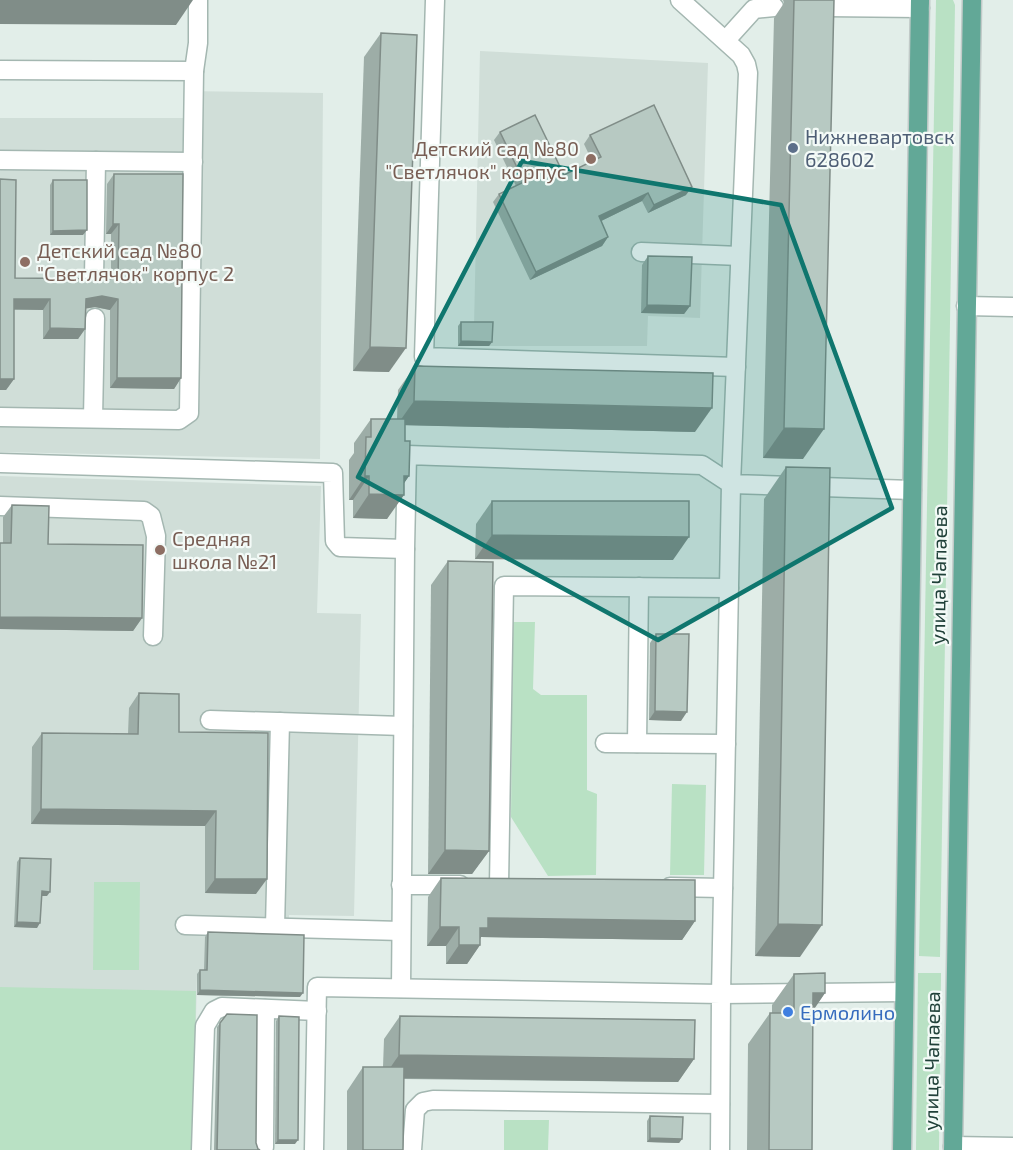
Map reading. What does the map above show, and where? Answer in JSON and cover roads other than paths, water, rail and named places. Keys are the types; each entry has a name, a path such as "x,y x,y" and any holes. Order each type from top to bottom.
{"main road":[{"name":"улица Чапаева","path":"953,1148 972,0"},
{"name":"улица Чапаева","path":"902,1150 920,4"}],"street":[{"path":"0,417 179,420 189,413 194,71 198,43 198,0"},
{"path":"435,0 424,357 736,367"},
{"path":"680,0 726,40 746,63 748,74 731,484 720,1150"},
{"path":"825,7 920,4"},
{"path":"726,40 754,9 774,7"},
{"path":"0,70 194,71"},
{"path":"0,160 193,162"},
{"path":"94,278 96,161"},
{"path":"641,252 740,256"},
{"path":"966,306 1013,307"},
{"path":"93,418 95,318"},
{"path":"401,988 407,455 702,465 731,484 912,490"},
{"path":"0,463 333,473 335,542 340,547 405,549"},
{"path":"0,506 144,511 151,516 156,536 153,636"},
{"path":"499,885 504,586 729,588"},
{"path":"637,743 639,587"},
{"path":"210,720 403,726"},
{"path":"275,927 280,722"},
{"path":"605,743 726,744"},
{"path":"401,885 520,885"},
{"path":"649,887 723,888"},
{"path":"185,925 401,931"},
{"path":"314,1150 317,987 721,994 904,992"},
{"path":"201,1150 207,1019 214,1011 222,1007 317,1011"},
{"path":"264,1147 265,1009"},
{"path":"412,1150 412,1120 415,1110 423,1102 433,1100 720,1104"},
{"path":"953,1148 1013,1147"}],"place":[{"name":"Нижневартовск 628602","path":"793,148"},
{"name":"Детский сад №80 \"Светлячок\" корпус 1","path":"591,159"},
{"name":"Детский сад №80 \"Светлячок\" корпус 2","path":"25,262"},
{"name":"Средняя школа №21","path":"160,550"},
{"name":"Ермолино","path":"788,1012"}]}
